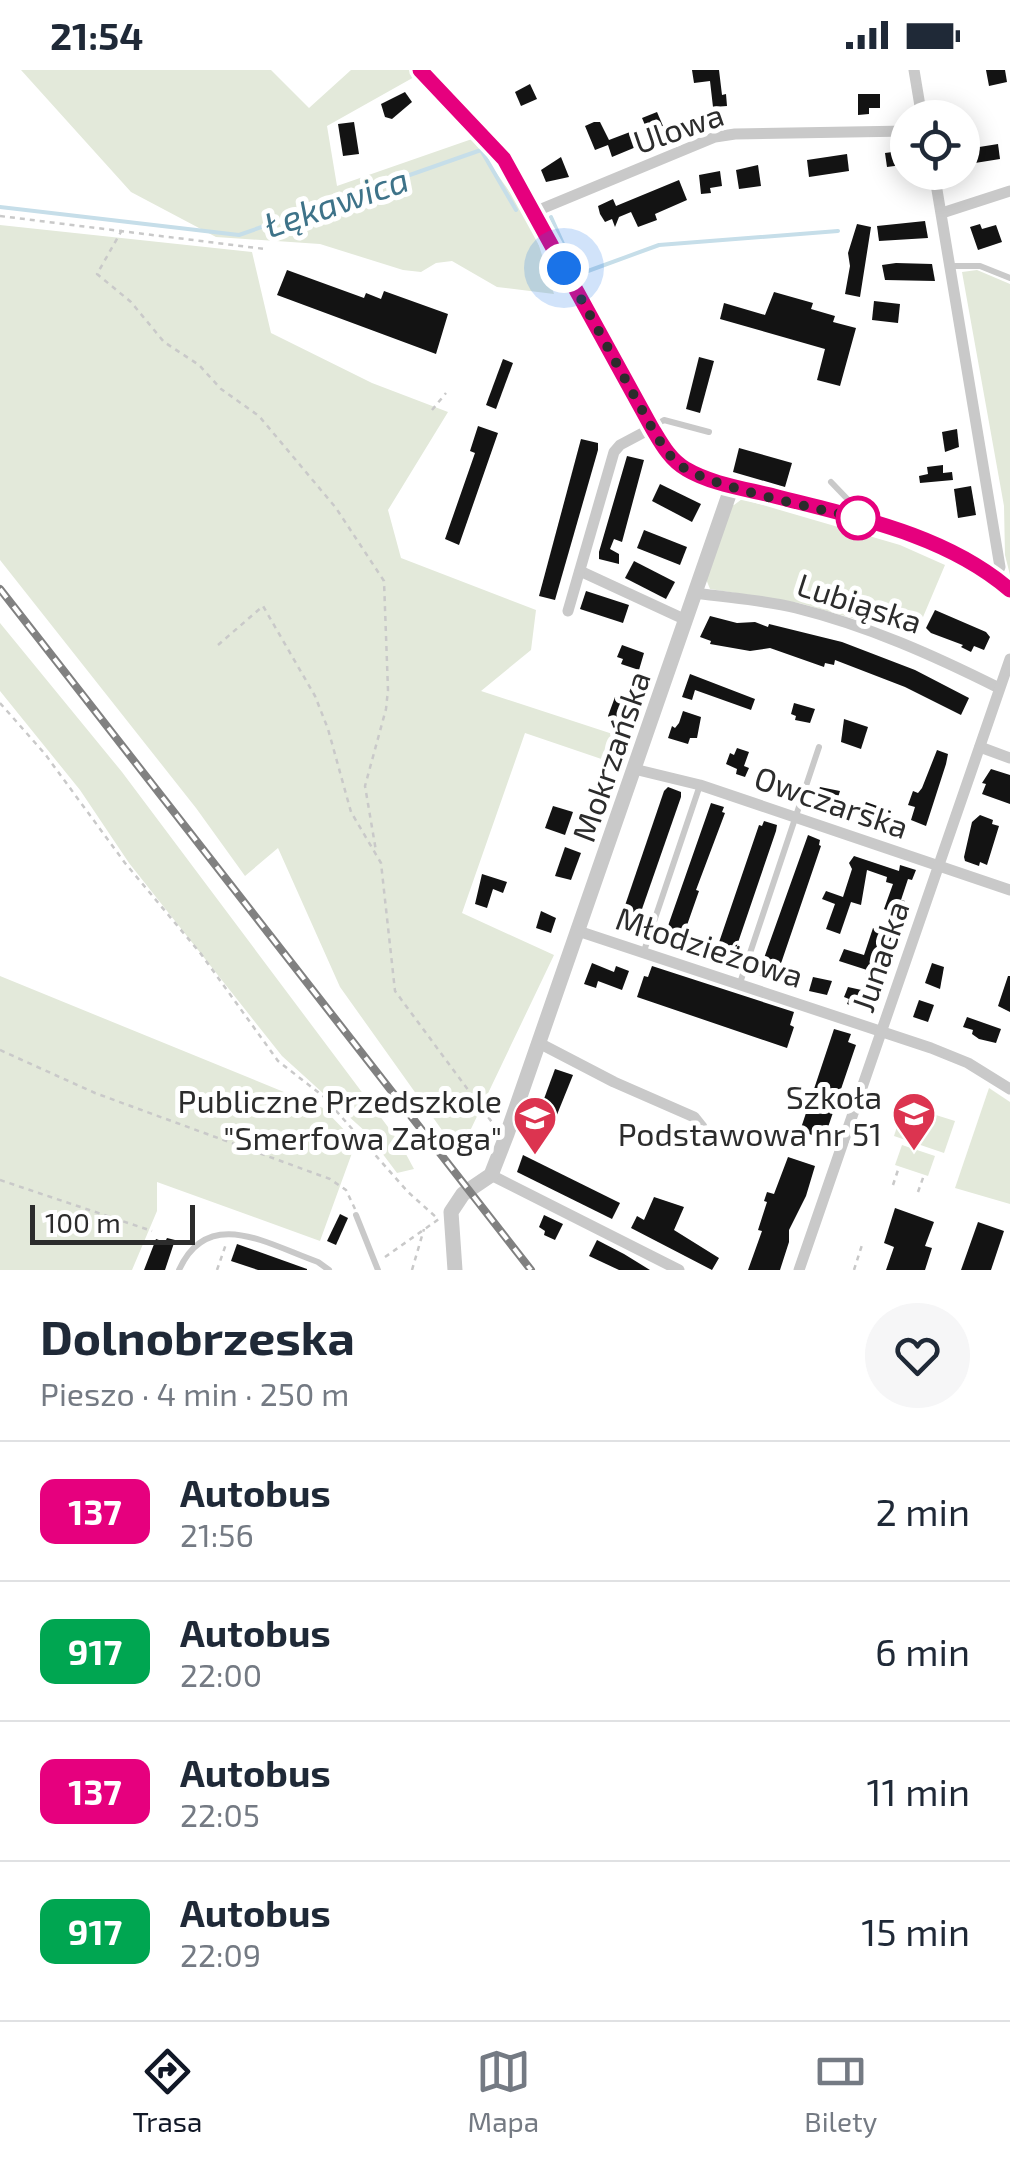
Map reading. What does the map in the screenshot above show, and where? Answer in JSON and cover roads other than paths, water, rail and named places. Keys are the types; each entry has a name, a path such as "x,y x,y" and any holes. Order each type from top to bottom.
{"street":[{"path":"420,70 504,159 652,428 682,467 732,486 854,517 937,545 995,577 1010,590"},
{"path":"914,70 919,100"},
{"name":"Ulowa","path":"534,212 715,137 890,131"},
{"path":"937,190 1000,567 995,577"},
{"path":"942,214 1010,191"},
{"path":"568,611 614,452 652,428"},
{"name":"Mokrzańska","path":"454,1270 444,1220 463,1194 491,1175 508,1134 732,486"},
{"path":"580,571 686,620"},
{"name":"Lubiąska","path":"696,593 792,607 852,624 916,646 1000,688"},
{"name":"Junacka","path":"799,1270 1010,659"},
{"path":"980,747 1010,758"},
{"name":"Owczarska","path":"634,769 700,785 1010,890"},
{"name":"Młodzieżowa","path":"578,931 968,1063 1010,1089"},
{"path":"539,1044 694,1117 702,1127"},
{"path":"491,1175 679,1270"}],"lane":[{"path":"951,266 980,266 1010,278"},
{"path":"652,428 664,420 709,432"},
{"path":"831,482 855,507 854,517"},
{"path":"740,984 820,747"},
{"path":"644,952 700,785"},
{"path":"356,1215 376,1266"},
{"path":"179,1270 200,1240 233,1232 318,1262 329,1270"}],"waterway":[{"name":"Łękawica","path":"0,207 239,235 481,150 516,210"},
{"name":"Łękawica","path":"551,217 577,275 659,245 838,231"}],"railway":[{"path":"0,589 531,1270"}],"place":[{"name":"Szkoła Podstawowa nr 51","path":"914,1152"},
{"name":"Publiczne Przedszkole \"Smerfowa Załoga\"","path":"535,1156"}]}
